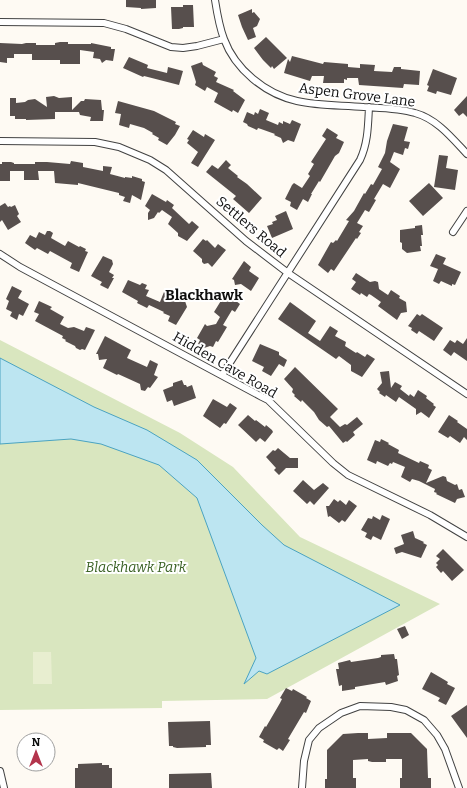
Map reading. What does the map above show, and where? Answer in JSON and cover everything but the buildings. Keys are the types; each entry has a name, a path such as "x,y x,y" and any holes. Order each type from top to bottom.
{"street":[{"name":"Aspen Grove Lane","path":"215,0 218,19 224,39 232,54 250,77 280,96 297,101 312,103 400,110 416,113 430,119 438,125 467,154"},
{"path":"0,22 104,23 126,29 165,45 177,48 197,46 224,39"},
{"path":"222,375 364,151 368,133 369,108"},
{"name":"Settlers Road","path":"0,141 95,142 119,147 150,160 166,170 246,241 288,273 467,394"},
{"path":"452,232 467,211"},
{"name":"Hidden Cave Road","path":"0,254 20,267 268,400 333,463 348,475 430,515 467,537"},
{"path":"302,788 304,761 309,740 319,728 341,713 360,706 391,707 406,710 424,720 437,735 445,749 459,788"},
{"path":"0,771 4,788"}],"green space":[{"name":"Blackhawk Park","path":"0,340 180,433 233,467 300,537 440,604 267,699 162,701 162,708 0,710"},
{"path":"33,652 51,652 52,684 33,684"}],"water":[{"path":"0,358 94,407 147,430 197,460 284,545 400,605 267,674 259,671 244,684 256,658 197,498 159,465 101,444 71,439 0,444"}],"district":[{"name":"Blackhawk","path":"204,295"}]}
